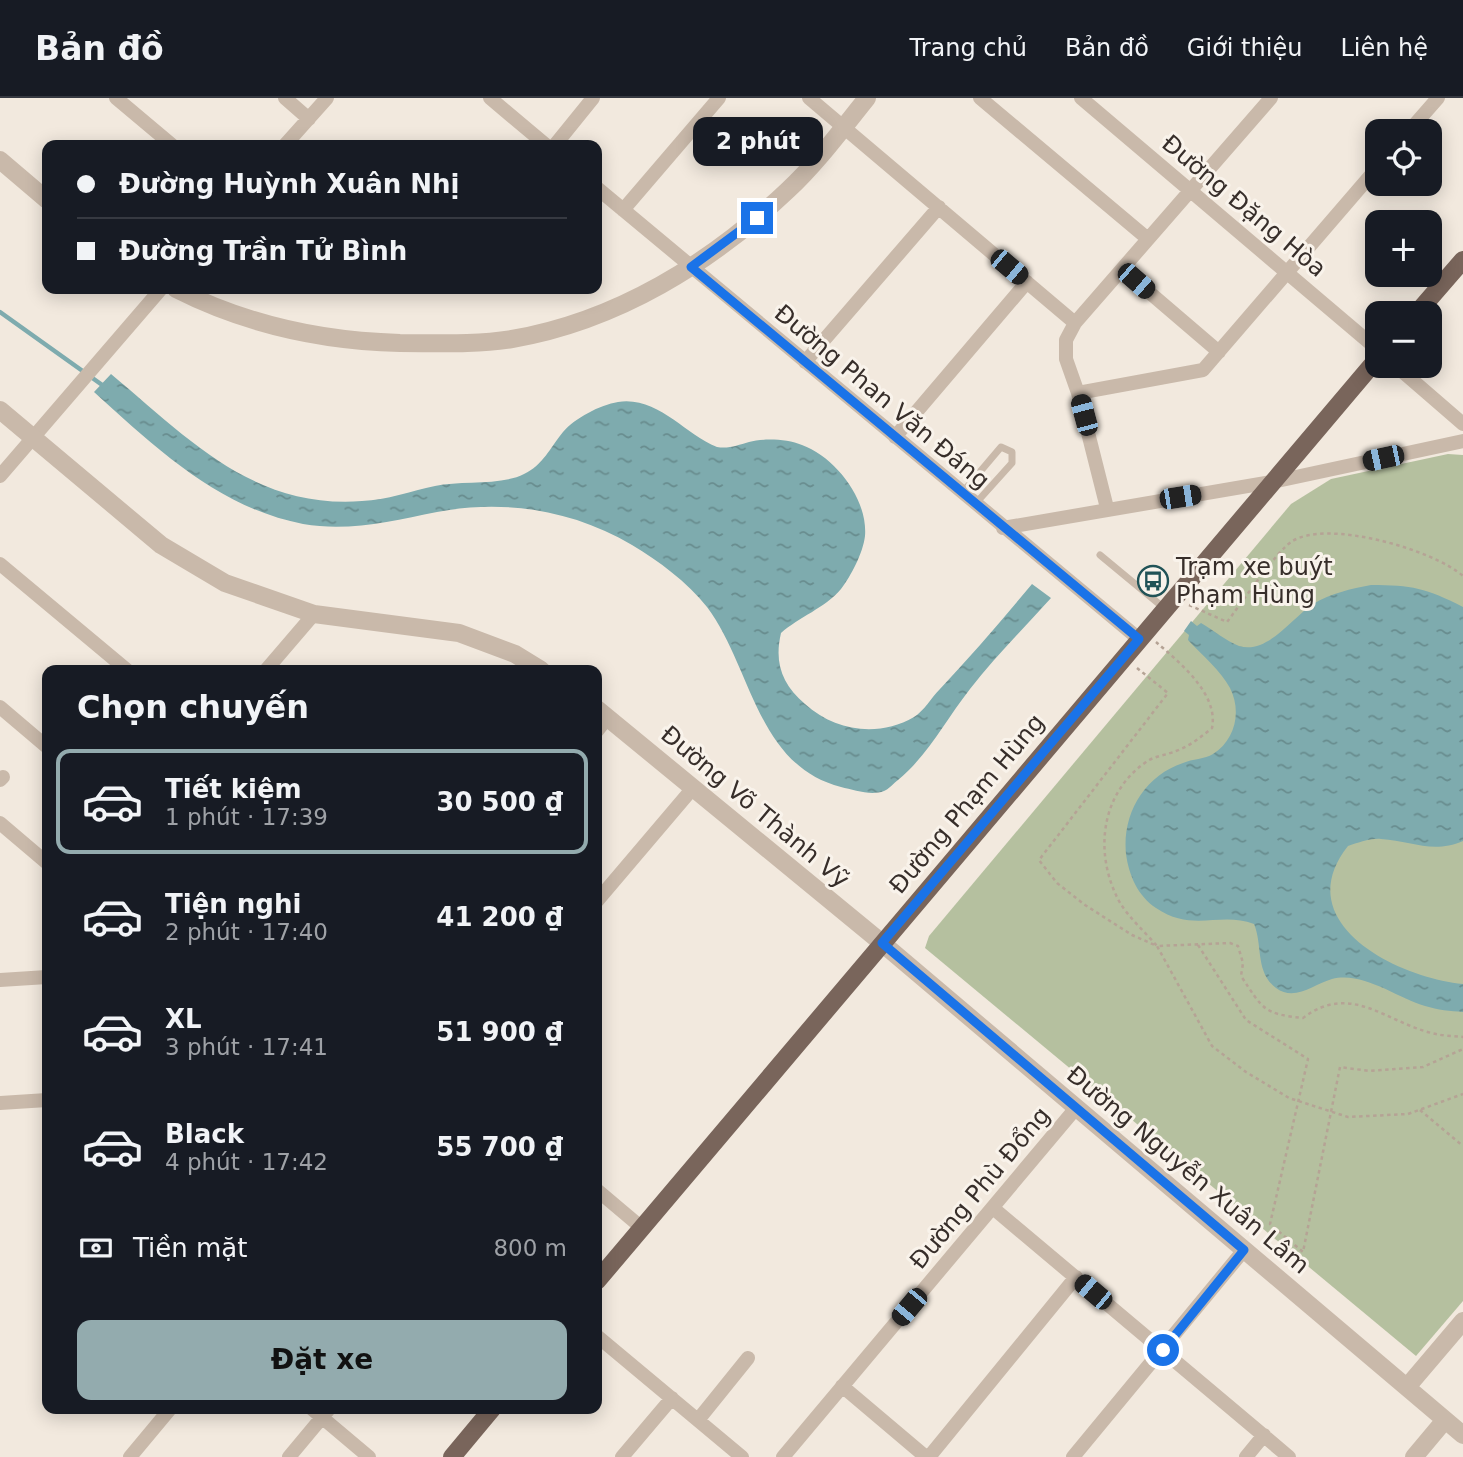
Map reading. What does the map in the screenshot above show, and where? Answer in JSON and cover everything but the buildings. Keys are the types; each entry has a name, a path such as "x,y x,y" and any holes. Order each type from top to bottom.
{"main road":[{"path":"1427,301 1463,260"},
{"name":"Đường Phạm Hùng","path":"602,1276 1124,657 1147,640 1170,603 1277,481 1365,374"},
{"path":"452,1457 488,1414"}],"street":[{"path":"116,98 166,140"},
{"path":"285,98 309,118"},
{"path":"289,140 327,98"},
{"path":"489,98 540,140"},
{"path":"559,140 593,98"},
{"path":"623,210 719,98"},
{"path":"809,98 1075,323"},
{"path":"186,294 211,306 313,336 451,344 512,339 569,323 620,306 691,267 757,218 790,188 867,98"},
{"path":"980,98 1148,239"},
{"name":"Đường Đặng Hòa","path":"1081,98 1365,339"},
{"path":"1420,119 1438,98"},
{"path":"1107,509 1078,393 1066,359 1066,340 1075,323 1266,100"},
{"path":"0,160 42,196"},
{"path":"1078,393 1203,369 1365,182"},
{"name":"Đường Phan Văn Đáng","path":"602,192 1003,528 1147,640"},
{"path":"805,362 939,207"},
{"path":"1122,269 1219,352"},
{"path":"895,437 1027,282"},
{"path":"0,476 157,294"},
{"path":"1410,378 1463,424"},
{"path":"0,411 161,545 196,568 246,592 314,614 458,633 515,654 533,665"},
{"path":"1003,528 1277,481 1463,442"},
{"path":"0,564 121,665"},
{"path":"270,665 314,614"},
{"path":"0,707 42,743"},
{"name":"Đường Võ Thành Vỹ","path":"602,720 693,788 882,943"},
{"path":"602,895 693,788"},
{"path":"0,823 42,859"},
{"name":"Đường Nguyễn Xuân Lâm","path":"882,943 1463,1435"},
{"path":"0,980 42,977"},
{"path":"0,1103 42,1100"},
{"name":"Đường Phù Đổng","path":"783,1457 1076,1108"},
{"path":"602,1194 642,1227"},
{"path":"993,1208 1289,1457"},
{"path":"1073,1457 1244,1250"},
{"path":"842,1386 927,1457 1076,1278"},
{"path":"1407,1387 1463,1321"},
{"path":"602,1340 743,1457"},
{"path":"698,1420 748,1358"},
{"path":"622,1457 672,1398"},
{"path":"130,1457 166,1414"},
{"path":"289,1457 319,1414"},
{"path":"324,1414 369,1457"},
{"path":"1414,1457 1445,1420"},
{"path":"1245,1457 1264,1435"}],"lane":[{"path":"962,493 1001,447 1012,452 1012,463 975,504"},
{"path":"1100,555 1170,603"}],"path":[{"path":"1170,603 1227,622 1291,542 1312,536 1350,533 1388,542 1424,555 1463,576"},
{"path":"1147,640 1183,665 1207,697 1215,715 1212,728 1200,738 1178,751 1147,761 1123,784 1106,818 1103,858 1119,902 1157,946 1212,1046 1246,1072 1298,1101 1348,1117 1408,1114 1463,1094"},
{"path":"1124,657 1168,693 1039,860 1057,883 1085,905 1132,935 1157,946 1238,946 1243,963 1241,976 1258,1001 1274,1015 1303,1018 1317,1008 1340,1002 1361,1005 1435,1034 1463,1037"},
{"path":"1198,945 1246,1020 1308,1059 1270,1224 1303,1252 1340,1067 1369,1071 1423,1067 1463,1049"},
{"path":"1420,1110 1463,1146"}],"green space":[{"path":"1448,454 1463,455 1463,1301 1416,1356 925,948 929,936 1291,504 1331,479"}],"water":[{"path":"111,374 196,445 225,465 288,494 323,501 371,500 445,484 515,478 536,466 574,422 596,409 618,402 632,402 658,410 717,447 776,440 796,443 814,451 837,469 855,494 865,522 865,536 856,564 841,589 827,602 781,633 779,663 785,681 805,704 843,726 886,728 914,717 1032,584 1051,598 980,677 909,770 884,791 868,793 851,790 813,775 791,758 773,736 759,711 722,631 707,607 672,573 632,545 586,523 538,510 462,508 404,519 337,527 303,524 272,516 216,490 141,434 94,392"},
{"path":"1371,585 1418,589 1463,607 1463,841 1432,847 1377,839 1348,846 1333,874 1331,899 1340,922 1358,942 1382,958 1437,980 1463,984 1463,1012 1425,1006 1356,979 1332,979 1297,993 1283,992 1269,982 1262,967 1254,924 1230,920 1194,921 1169,915 1144,898 1135,885 1127,862 1128,825 1138,798 1157,777 1169,769 1206,757 1221,748 1234,725 1234,697 1216,669 1188,640 1189,635 1184,631 1191,621 1197,626 1201,623 1239,646 1260,645 1320,600"}],"waterway":[{"path":"0,312 105,387"}],"place":[{"name":"Trạm xe buýt Phạm Hùng","path":"1153,581"}],"route":[{"path":"757,218 691,267 1139,639 882,943 1244,1250 1163,1350"}]}
